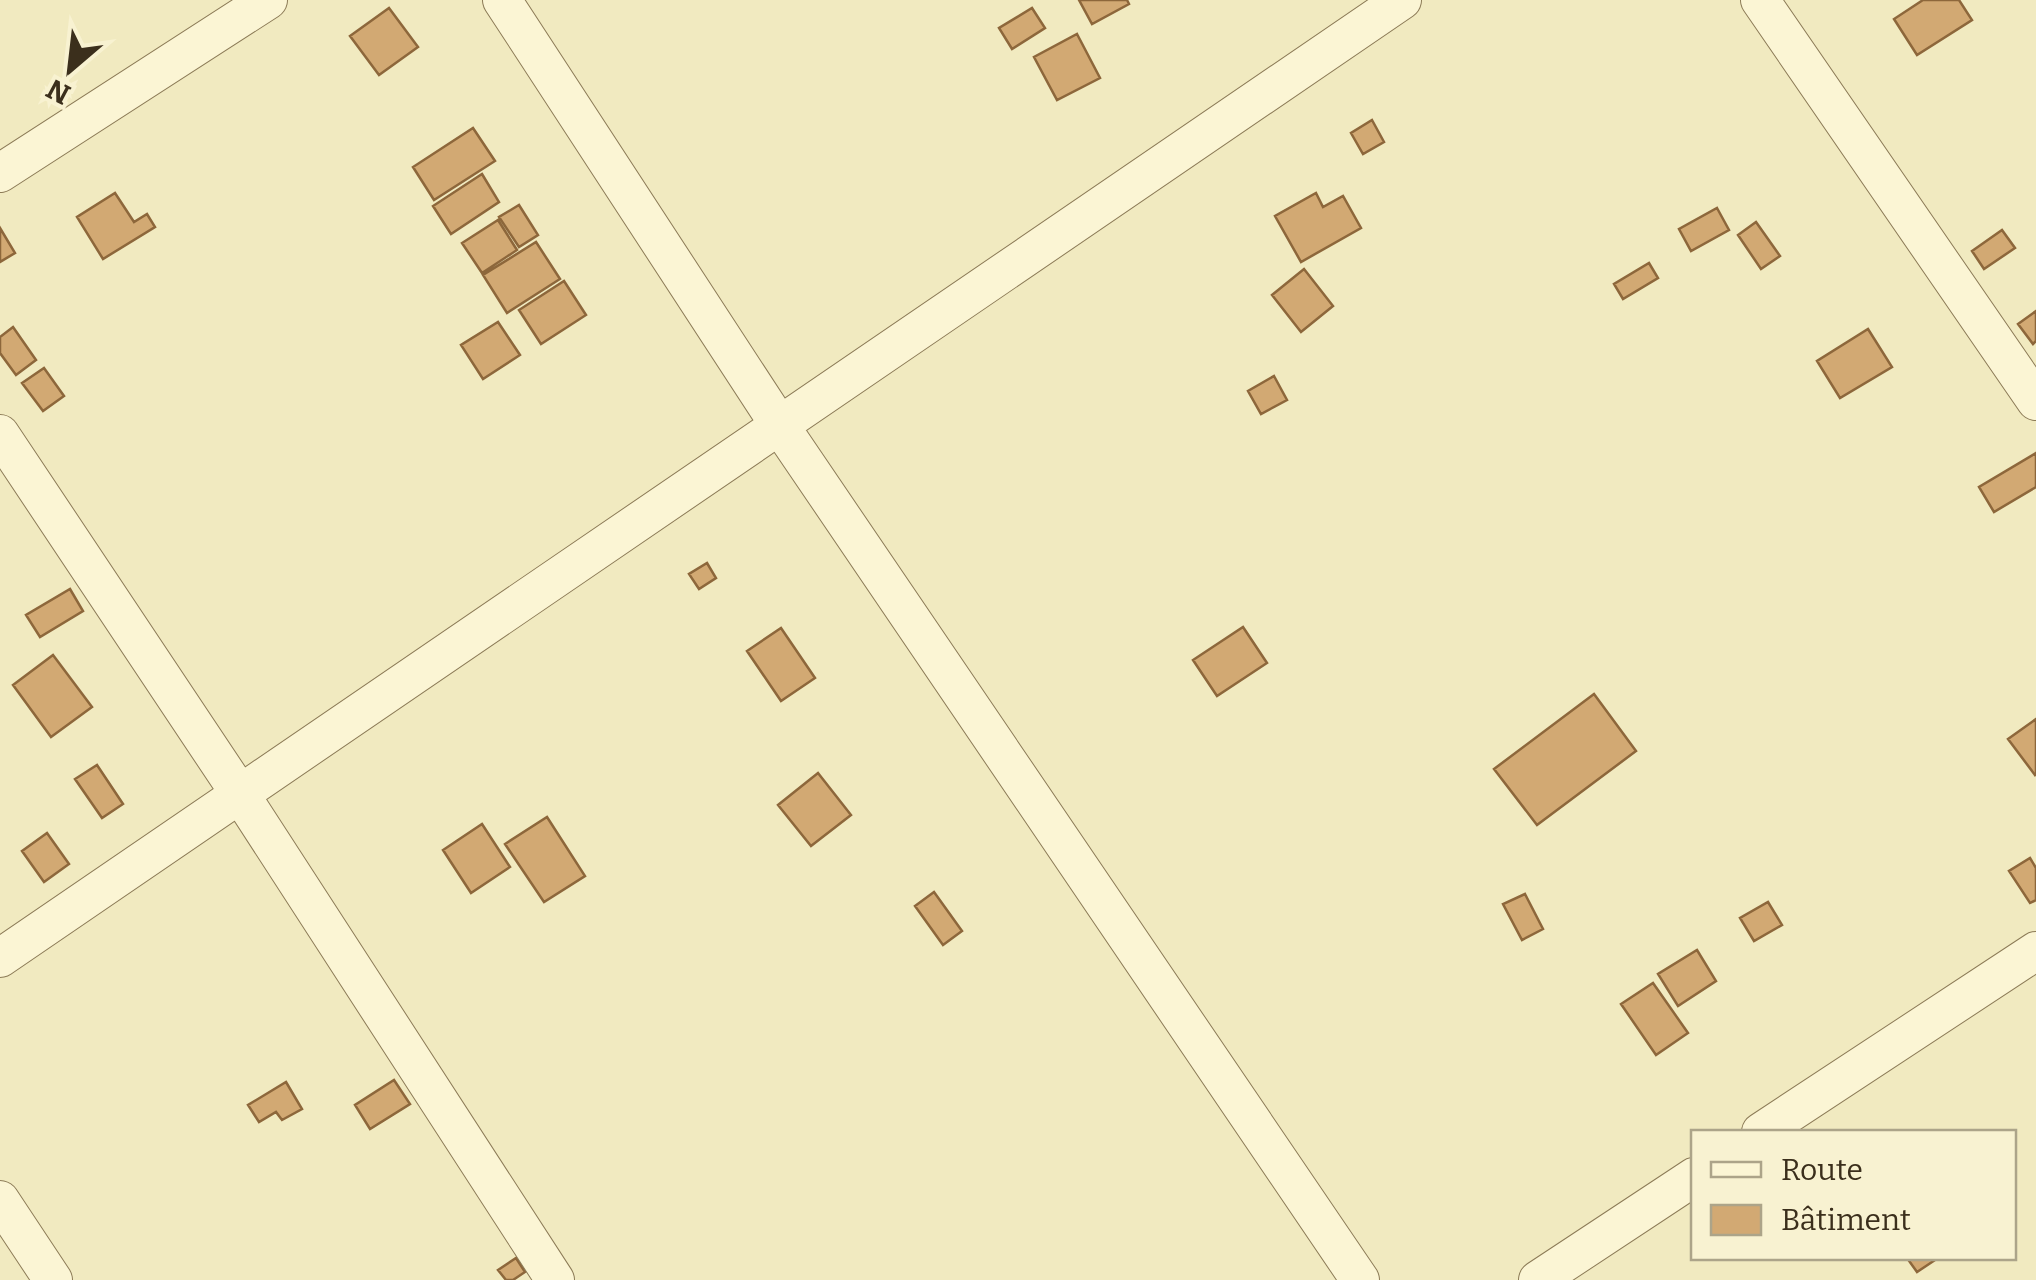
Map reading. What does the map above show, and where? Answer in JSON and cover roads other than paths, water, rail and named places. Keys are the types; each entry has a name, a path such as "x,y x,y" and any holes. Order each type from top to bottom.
{"street":[{"path":"0,174 268,0"},
{"path":"502,0 780,426 1360,1280"},
{"path":"0,958 1402,0"},
{"path":"1760,0 2036,401"},
{"path":"0,434 556,1280"},
{"path":"1764,1130 2036,951"},
{"path":"1538,1280 1691,1179"},
{"path":"0,1200 52,1280"}]}
